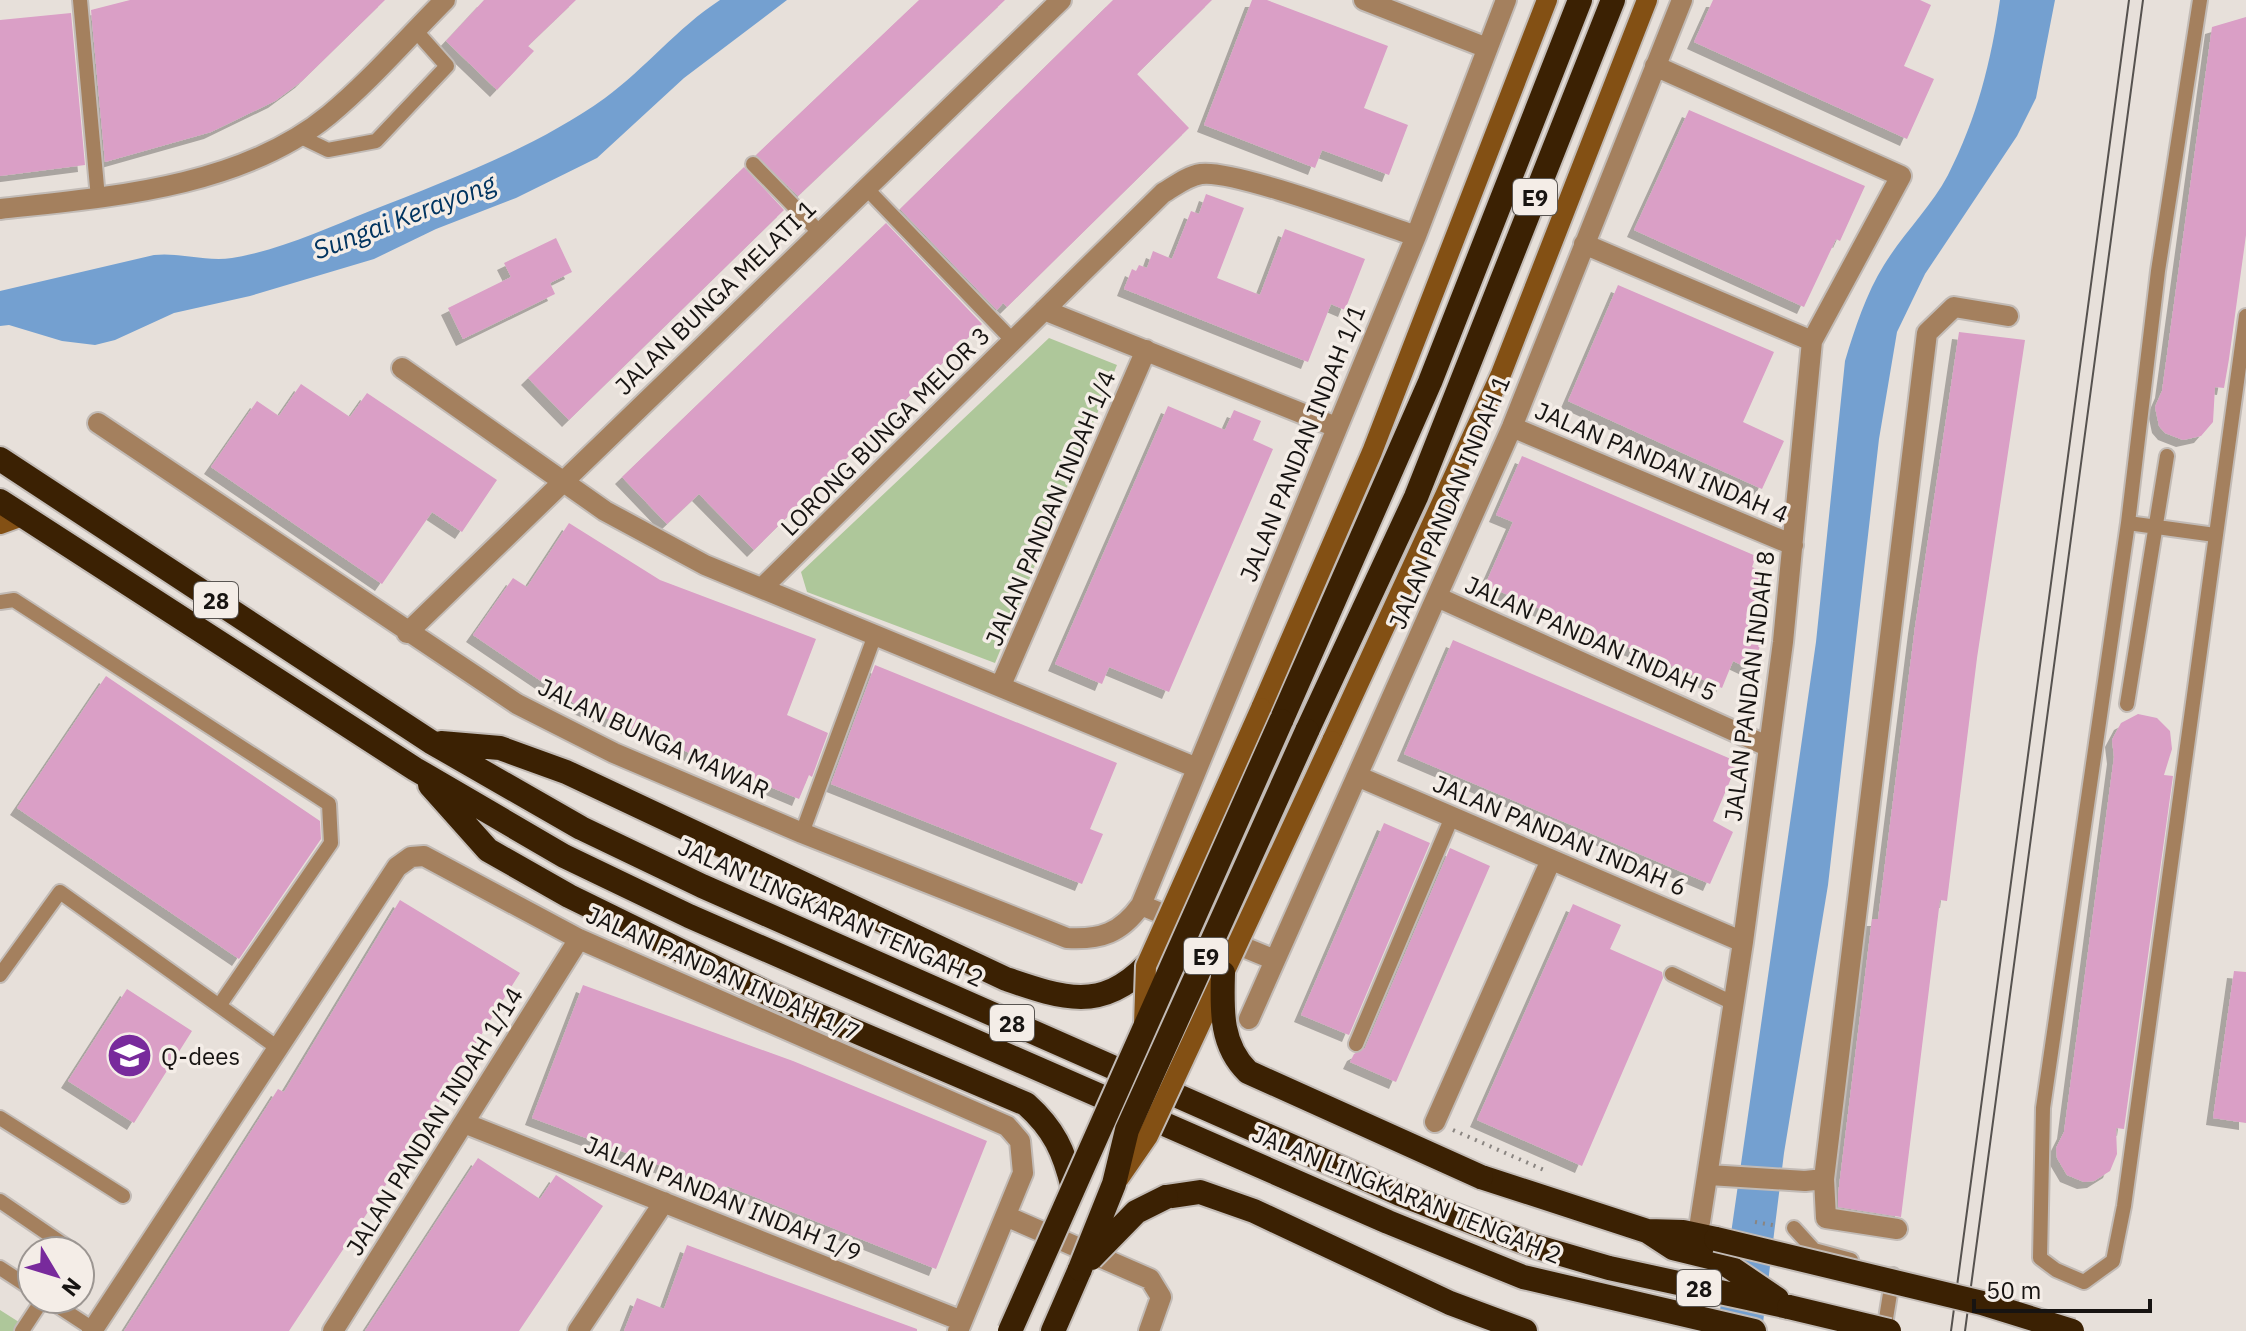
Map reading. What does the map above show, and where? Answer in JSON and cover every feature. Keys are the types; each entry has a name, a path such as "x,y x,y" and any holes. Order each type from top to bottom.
{"highway":[{"name":"E9","path":"1010,1331 1144,1025 1271,714 1430,382 1580,0"},
{"name":"E9","path":"1053,1331 1114,1184 1127,1130 1416,497 1613,0"},
{"name":"JALAN LINGKARAN TENGAH 2","path":"0,459 431,742 581,828 702,886 1400,1194 1534,1246 1609,1268 1886,1331"},
{"name":"JALAN LINGKARAN TENGAH 2","path":"0,501 11,520 415,769 564,856 689,916 1388,1222 1523,1277 1754,1331"},
{"path":"431,742 500,748 566,772 1006,979 1057,996 1096,997 1126,986 1146,966"},
{"path":"415,769 488,850 569,896 775,997 997,1089 1026,1104 1044,1120 1062,1146 1073,1188"},
{"path":"1223,973 1224,1028 1231,1050 1248,1072 1481,1177 1647,1231 1673,1248 1718,1259 1789,1307"},
{"path":"1080,1269 1136,1212 1166,1197 1200,1192 1254,1211 1450,1303 1525,1331"},
{"path":"1647,1231 1708,1230 1982,1303 2072,1331"},
{"path":"1450,1303 1491,1331"}],"main road":[{"path":"1144,1025 1146,966 1271,714 1547,0"},
{"path":"1114,1184 1148,1136 1501,374 1647,0"}],"street":[{"path":"0,209 98,198 238,165 299,136 329,115 445,0"},
{"name":"JALAN BUNGA MELATI 1","path":"407,633 1061,0"},
{"path":"1364,0 1487,48"},
{"name":"JALAN PANDAN INDAH 1/1","path":"1141,905 1416,236 1506,0"},
{"name":"JALAN PANDAN INDAH 1","path":"1249,1019 1512,427 1640,99 1682,0"},
{"name":"JALAN PANDAN INDAH 8","path":"1655,66 1901,176 1812,341 1793,545 1733,1003 1718,1175 1708,1230"},
{"path":"1613,89 1640,99"},
{"name":"LORONG BUNGA MELOR 3","path":"762,588 1163,193 1202,174 1237,178 1416,236"},
{"path":"1584,244 1812,341"},
{"path":"1897,1229 1826,1218 1814,1180 1927,333 1954,307 2008,316"},
{"path":"1044,310 1336,427"},
{"name":"JALAN PANDAN INDAH 1/4","path":"1001,685 1146,350"},
{"path":"402,368 560,482 652,538 762,588 1197,768"},
{"name":"JALAN BUNGA MAWAR","path":"98,423 407,633 530,711 614,753 802,833 1067,938 1089,939 1110,935 1128,923 1141,905"},
{"name":"JALAN PANDAN INDAH 4","path":"1512,427 1793,545"},
{"name":"JALAN PANDAN INDAH 5","path":"1437,597 1767,746"},
{"name":"JALAN PANDAN INDAH 6","path":"1357,776 1743,942"},
{"name":"JALAN PANDAN INDAH 1/7","path":"278,1048 397,867 411,857 424,856 579,939 1007,1126 1020,1141 1024,1157 1023,1173 1008,1217"},
{"path":"1435,1122 1551,860"},
{"path":"1141,905 1275,960"},
{"name":"JALAN PANDAN INDAH 1/14","path":"333,1331 579,939"},
{"path":"93,1330 278,1048"},
{"name":"JALAN PANDAN INDAH 1/9","path":"464,1123 664,1202 960,1326"},
{"path":"1718,1175 1814,1180"},
{"path":"578,1331 664,1202"},
{"path":"960,1326 1008,1217 1150,1279 1161,1297 1149,1331"}],"lane":[{"path":"80,0 98,198"},
{"path":"2200,0 2158,271 2128,523 2043,1108 2040,1258 2056,1270 2084,1282 2113,1261 2124,1206 2246,316"},
{"path":"299,136 328,150 376,141 447,66 415,30"},
{"path":"753,164 820,233"},
{"path":"866,188 1013,341"},
{"path":"2127,704 2167,456"},
{"path":"2128,523 2215,535"},
{"path":"0,602 14,600 329,804 331,843 221,1003"},
{"path":"802,833 875,635"},
{"path":"1356,1044 1452,817"},
{"path":"0,975 60,892 221,1003 278,1048"},
{"path":"1672,974 1733,1003"},
{"path":"0,1118 123,1196"},
{"path":"0,1201 50,1235"},
{"path":"1794,1228 1814,1250 1894,1271 1886,1331"},
{"path":"70,1315 93,1330"}],"path":[{"path":"1753,1222 1794,1228"}],"green space":[{"path":"1049,338 1117,365 995,663 807,592 801,572"},
{"path":"0,1310 33,1331 0,1331"}],"water":[{"name":"Sungai Kerayong","path":"720,0 787,0 684,78 597,158 516,198 436,229 374,259 250,296 174,313 115,340 95,345 62,341 9,325 0,326 0,291 154,255 222,259 267,250 491,162 550,132 605,98"},
{"path":"2000,0 2055,0 2036,98 2017,136 1925,274 1897,332 1879,439 1828,885 1784,1153 1762,1331 1717,1331 1816,642 1845,361 1878,276 1941,187 1958,154 1982,89"}],"building":[{"path":"130,0 385,0 302,81 275,101 211,132 105,162 91,10"},
{"path":"484,0 576,0 528,46 534,51 497,90 446,41"},
{"path":"919,0 1005,0 798,196 756,155"},
{"path":"1113,0 1212,0 1137,74 1189,128 1007,307 1003,303 997,310 900,209"},
{"path":"1252,0 1267,0 1388,46 1364,108 1408,125 1389,175 1322,150 1315,168 1204,125"},
{"path":"1713,0 1920,0 1931,5 1904,66 1934,79 1907,139 1694,42"},
{"path":"71,13 85,165 0,176 0,20"},
{"path":"2246,17 2246,235 2229,359 2224,388 2215,387 2213,422 2201,436 2183,440 2165,433 2159,426 2155,407 2162,391 2212,27"},
{"path":"1689,110 1865,186 1840,241 1836,239 1804,307 1634,230"},
{"path":"744,167 784,210 569,420 528,378"},
{"path":"1206,194 1244,208 1217,278 1260,295 1285,229 1365,259 1345,310 1331,304 1308,362 1124,289 1132,269 1136,271 1139,265 1147,268 1153,251 1172,259 1191,211 1199,214"},
{"path":"886,223 982,324 754,550 699,494 667,524 622,477"},
{"path":"556,238 572,272 550,283 555,294 463,339 448,308 511,277 504,263"},
{"path":"1618,285 1774,352 1743,422 1784,441 1762,489 1568,401"},
{"path":"1959,332 2025,340 1977,658 1947,901 1940,900 1901,1217 1838,1207 1838,1195 1872,919 1878,919 1915,627"},
{"path":"301,384 350,417 367,393 497,480 462,532 432,512 382,584 211,467 257,401 279,416"},
{"path":"1168,406 1225,430 1234,410 1261,421 1253,440 1273,449 1169,692 1109,667 1102,684 1055,664"},
{"path":"1522,456 1756,556 1752,567 1769,575 1746,630 1764,638 1750,669 1733,661 1722,688 1485,585 1513,522 1496,515"},
{"path":"569,523 660,580 816,639 787,715 828,733 812,777 809,775 799,799 578,706 473,635 513,578 527,587"},
{"path":"1453,640 1738,762 1713,821 1733,832 1710,884 1404,754"},
{"path":"875,665 1117,763 1090,829 1103,834 1082,884 831,784"},
{"path":"106,676 320,821 321,839 239,959 17,808"},
{"path":"2138,714 2157,718 2170,731 2172,749 2164,775 2173,776 2124,1129 2116,1128 2117,1154 2110,1171 2094,1181 2084,1182 2067,1175 2057,1158 2056,1148 2064,1132 2114,757 2112,740 2121,723"},
{"path":"1384,823 1430,843 1349,1035 1301,1015"},
{"path":"1450,848 1490,866 1396,1082 1350,1062 1354,1054 1365,1048"},
{"path":"400,900 520,973 405,1156 289,1331 124,1331 278,1089 284,1092"},
{"path":"1573,904 1621,925 1610,949 1662,972 1663,978 1582,1166 1477,1120"},
{"path":"2234,971 2246,972 2246,1123 2213,1118"},
{"path":"583,985 793,1061 987,1141 936,1269 727,1186 726,1190 532,1118"},
{"name":"Q-dees","path":"127,989 192,1031 134,1123 68,1081"},
{"path":"478,1158 540,1199 556,1175 603,1206 519,1331 365,1331"},
{"path":"687,1245 917,1331 624,1331 637,1298 664,1309"}],"tram line":[{"path":"1951,1331 2129,0"},
{"path":"1965,1331 2143,0"}],"place":[{"name":"Q-dees","path":"130,1056"}]}
